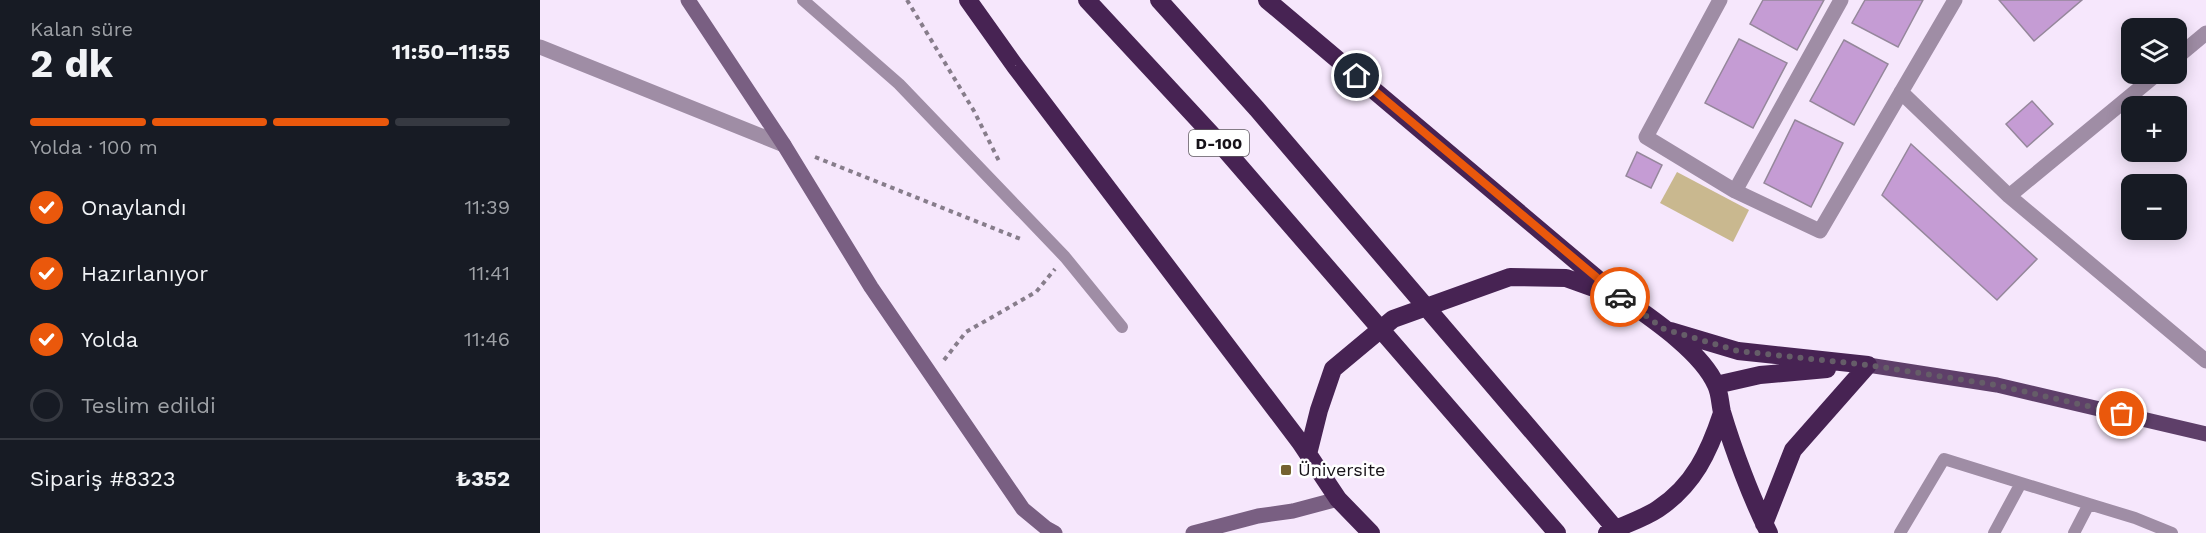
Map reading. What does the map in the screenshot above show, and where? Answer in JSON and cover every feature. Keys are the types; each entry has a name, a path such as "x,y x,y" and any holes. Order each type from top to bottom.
{"highway":[{"path":"968,0 1015,66 1308,454 1338,499 1371,533"},
{"name":"D-100","path":"1087,0 1216,139 1346,292 1557,533"},
{"name":"D-100","path":"1158,0 1257,109 1619,533"},
{"path":"1267,0 1621,298 1696,356 1716,385 1722,413 1767,528"},
{"path":"1308,454 1319,410 1333,369 1394,319 1510,277 1566,278 1621,298"},
{"path":"1664,329 1738,351 1868,365"},
{"path":"1716,385 1760,375 1868,365"},
{"path":"1767,528 1793,450 1868,365"},
{"path":"1607,533 1658,510 1690,481 1711,445 1722,413"}],"main road":[{"path":"1868,365 1996,385 2206,434"}],"street":[{"path":"688,0 783,145 871,287 1023,508 1046,528 1056,533"},
{"path":"1720,0 1647,137 1735,191 1820,231 1955,0"},
{"path":"1735,191 1841,0"},
{"path":"2187,49 2206,33"},
{"path":"540,47 783,145"},
{"path":"2009,196 2145,84"},
{"path":"1901,92 2009,196 2206,361"},
{"path":"1193,533 1338,499"}],"lane":[{"path":"803,0 898,84 1065,257 1122,327"},
{"path":"1900,533 1944,459 2135,518 2172,533"},
{"path":"1994,533 2021,483"},
{"path":"2074,533 2089,504"}],"path":[{"path":"907,0 974,111 999,159 1004,194"},
{"path":"783,145 1033,244"},
{"path":"935,380 946,355 966,332 1036,291 1065,257"}],"shaded area":[{"path":"1677,172 1749,210 1733,242 1660,203"}],"building":[{"path":"1763,0 1824,0 1797,50 1750,24"},
{"path":"1865,0 1923,0 1898,47 1852,23"},
{"path":"1999,0 2082,0 2034,41"},
{"path":"1739,39 1787,63 1753,128 1705,103"},
{"path":"1844,40 1888,64 1854,125 1810,101"},
{"path":"2032,101 2053,124 2027,147 2006,124"},
{"path":"1795,120 1843,143 1811,207 1764,183"},
{"path":"1911,144 2037,259 1997,300 1882,195"},
{"path":"1637,152 1662,165 1651,188 1626,176"}],"way so far":[{"path":"1620,297 1664,329 1738,351 1868,365 1996,385 2122,414"}],"place":[{"name":"Üniversite","path":"1286,470"}],"route":[{"path":"1357,76 1620,297"}]}
